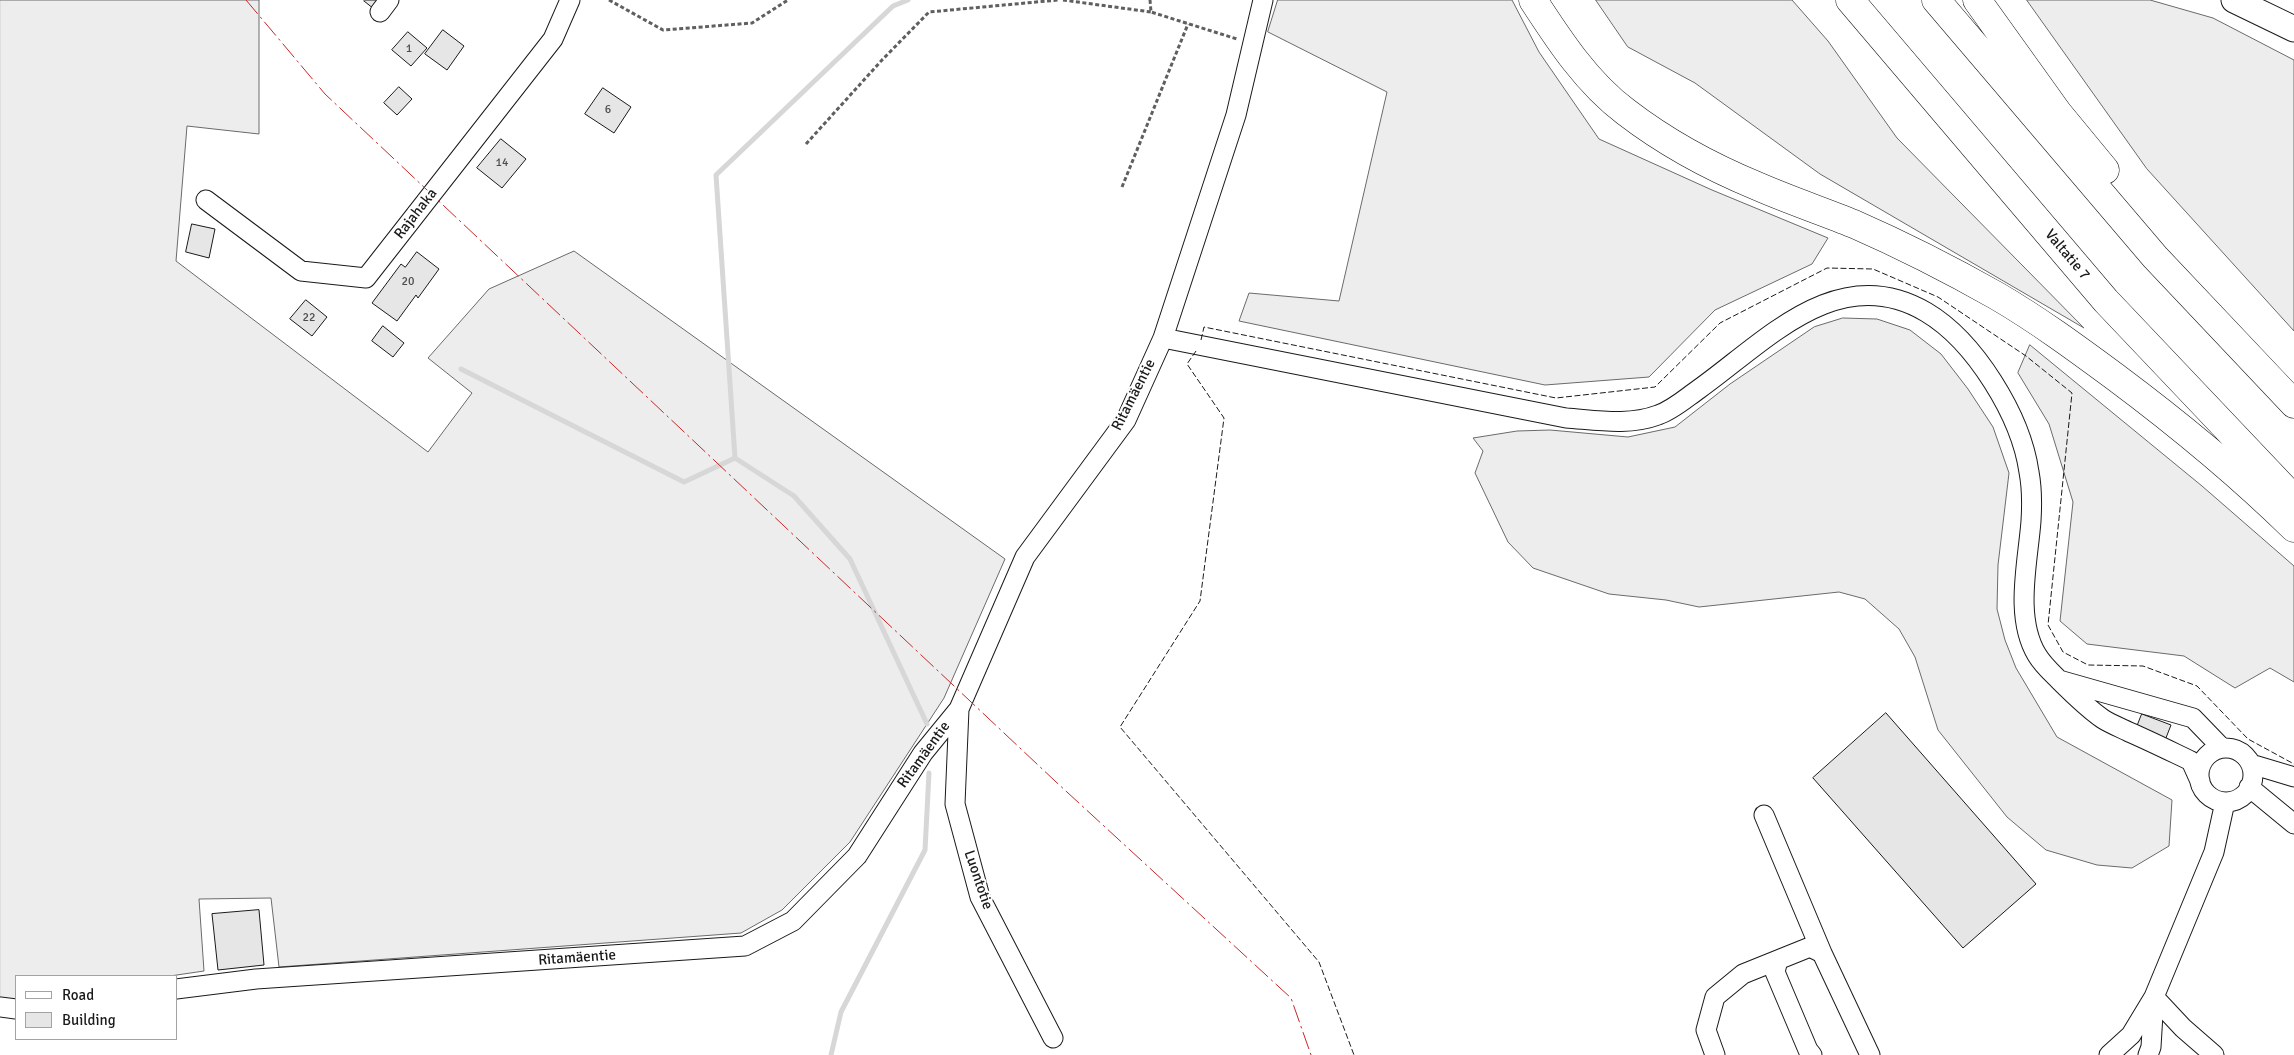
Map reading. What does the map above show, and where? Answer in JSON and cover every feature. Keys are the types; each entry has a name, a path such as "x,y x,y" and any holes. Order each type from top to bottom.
{"highway":[{"path":"1533,0 1570,55 1595,83 1625,111 1663,137 1711,165 1756,186 1854,224 1998,297 2068,342 2149,402 2254,489 2294,528"},
{"name":"Valtatie 7","path":"1850,0 2106,301 2294,500"},
{"path":"1936,0 2155,258 2294,404"},
{"path":"1976,0 2058,113 2129,199 2155,258"}],"main road":[{"path":"2234,0 2294,29"}],"street":[{"name":"Rajahaka","path":"206,200 301,271 366,278 553,39 570,0"},
{"name":"Ritamäentie","path":"178,989 256,979 745,946 793,921 857,856 923,753 959,709 1025,557 1126,420 1163,338 1236,115 1251,44 1263,0"},
{"path":"1163,338 1566,418 1628,421 1642,420 1661,414 1720,374 1750,349 1800,314 1828,302 1866,296 1886,297 1907,303 1942,323 1958,338 1992,383 2017,430 2029,471 2031,496 2025,602 2028,633 2036,654 2048,670 2065,686 2072,706 2105,733 2186,768 2200,781 2209,796 2216,800 2226,802 2242,796 2249,787 2252,773 2251,764"},
{"path":"2065,686 2193,718 2222,748"},
{"name":"Luontotie","path":"959,709 955,804 980,897 1053,1038"},
{"path":"2200,781 2201,763 2214,751 2222,748 2239,751 2251,764 2294,777"},
{"path":"2249,787 2294,824"},
{"path":"2109,1055 2131,1035 2154,996 2214,852 2226,802"},
{"path":"1764,815 1816,950 1870,1055"},
{"path":"1715,1055 1706,1030 1715,997 1743,974 1778,960 1816,950"},
{"path":"1778,960 1775,972 1808,1050 1812,1055"},
{"path":"2148,1055 2151,1047 2154,996"},
{"path":"2154,996 2183,1028 2214,1055"},
{"path":"0,1006 15,1009"}],"path":[{"path":"609,0 663,30 752,23 788,0"},
{"path":"806,144 882,60 929,12 1058,0"},
{"path":"1063,0 1151,12 1251,44"},
{"path":"1150,0 1151,12"},
{"path":"1122,187 1188,24"}],"shaded area":[{"path":"0,0 259,0 259,134 187,126 176,261 428,452 472,393 428,358 489,289 574,251 1005,559 944,698 850,842 782,910 741,933 279,967 271,898 199,899 204,971 177,975 15,975 15,999 0,998"},
{"path":"1278,0 1512,0 1539,52 1599,139 1712,190 1828,238 1812,264 1715,310 1649,377 1545,385 1239,321 1249,293 1339,301 1387,92 1268,32"},
{"path":"1596,0 1792,0 1828,41 1897,138 2084,328 1820,174 1695,83 1628,47"},
{"path":"2027,0 2150,0 2213,18 2294,60 2294,331 2147,169"},
{"path":"1843,318 1877,319 1910,330 1941,354 1968,389 1993,427 2009,473 1998,565 1997,609 2005,640 2016,668 2057,737 2172,800 2169,846 2132,868 2097,865 2046,850 2007,817 1938,730 1915,657 1899,629 1865,599 1839,592 1699,607 1666,600 1609,594 1533,568 1508,542 1475,473 1483,451 1473,438 1517,431 1550,430 1628,437 1675,427 1730,384 1814,327"},
{"path":"2030,345 2202,486 2294,566 2294,682 2270,668 2235,688 2184,656 2087,644 2060,621 2073,502 2049,424 2018,373"}],"building":[{"path":"365,0 381,0 374,9"},
{"path":"443,30 464,46 447,70 425,54"},
{"path":"408,32 427,48 411,66 392,50"},
{"path":"399,87 412,99 397,115 384,103"},
{"path":"603,88 631,107 614,133 585,114"},
{"path":"501,139 526,159 502,188 477,168"},
{"path":"192,224 215,229 209,258 186,252"},
{"path":"417,252 439,269 418,298 416,295 397,321 372,303 401,264 405,267"},
{"path":"306,300 327,317 312,336 290,319"},
{"path":"383,326 404,343 393,357 372,341"},
{"path":"1886,713 2036,884 1963,948 1813,778"},
{"path":"2142,714 2171,725 2164,743 2135,732"},
{"path":"259,910 264,965 218,970 212,914"}],"waterway":[{"path":"735,458 716,175 893,6 908,0"},
{"path":"461,369 684,482 735,458 794,496 850,559 927,724"},
{"path":"831,1055 841,1012 925,850 929,773"}],"fence":[{"path":"1201,340 1204,327 1556,398 1655,387 1720,323 1827,268 1873,269 1938,297 2026,356 2072,393 2048,625 2063,652 2088,665 2143,666 2197,686 2248,739 2294,764"},
{"path":"1196,351 1187,364 1224,418 1200,601 1120,727 1319,962 1354,1055"}],"power":[{"path":"246,0 325,94 1055,781 1291,998 1311,1055"}]}
